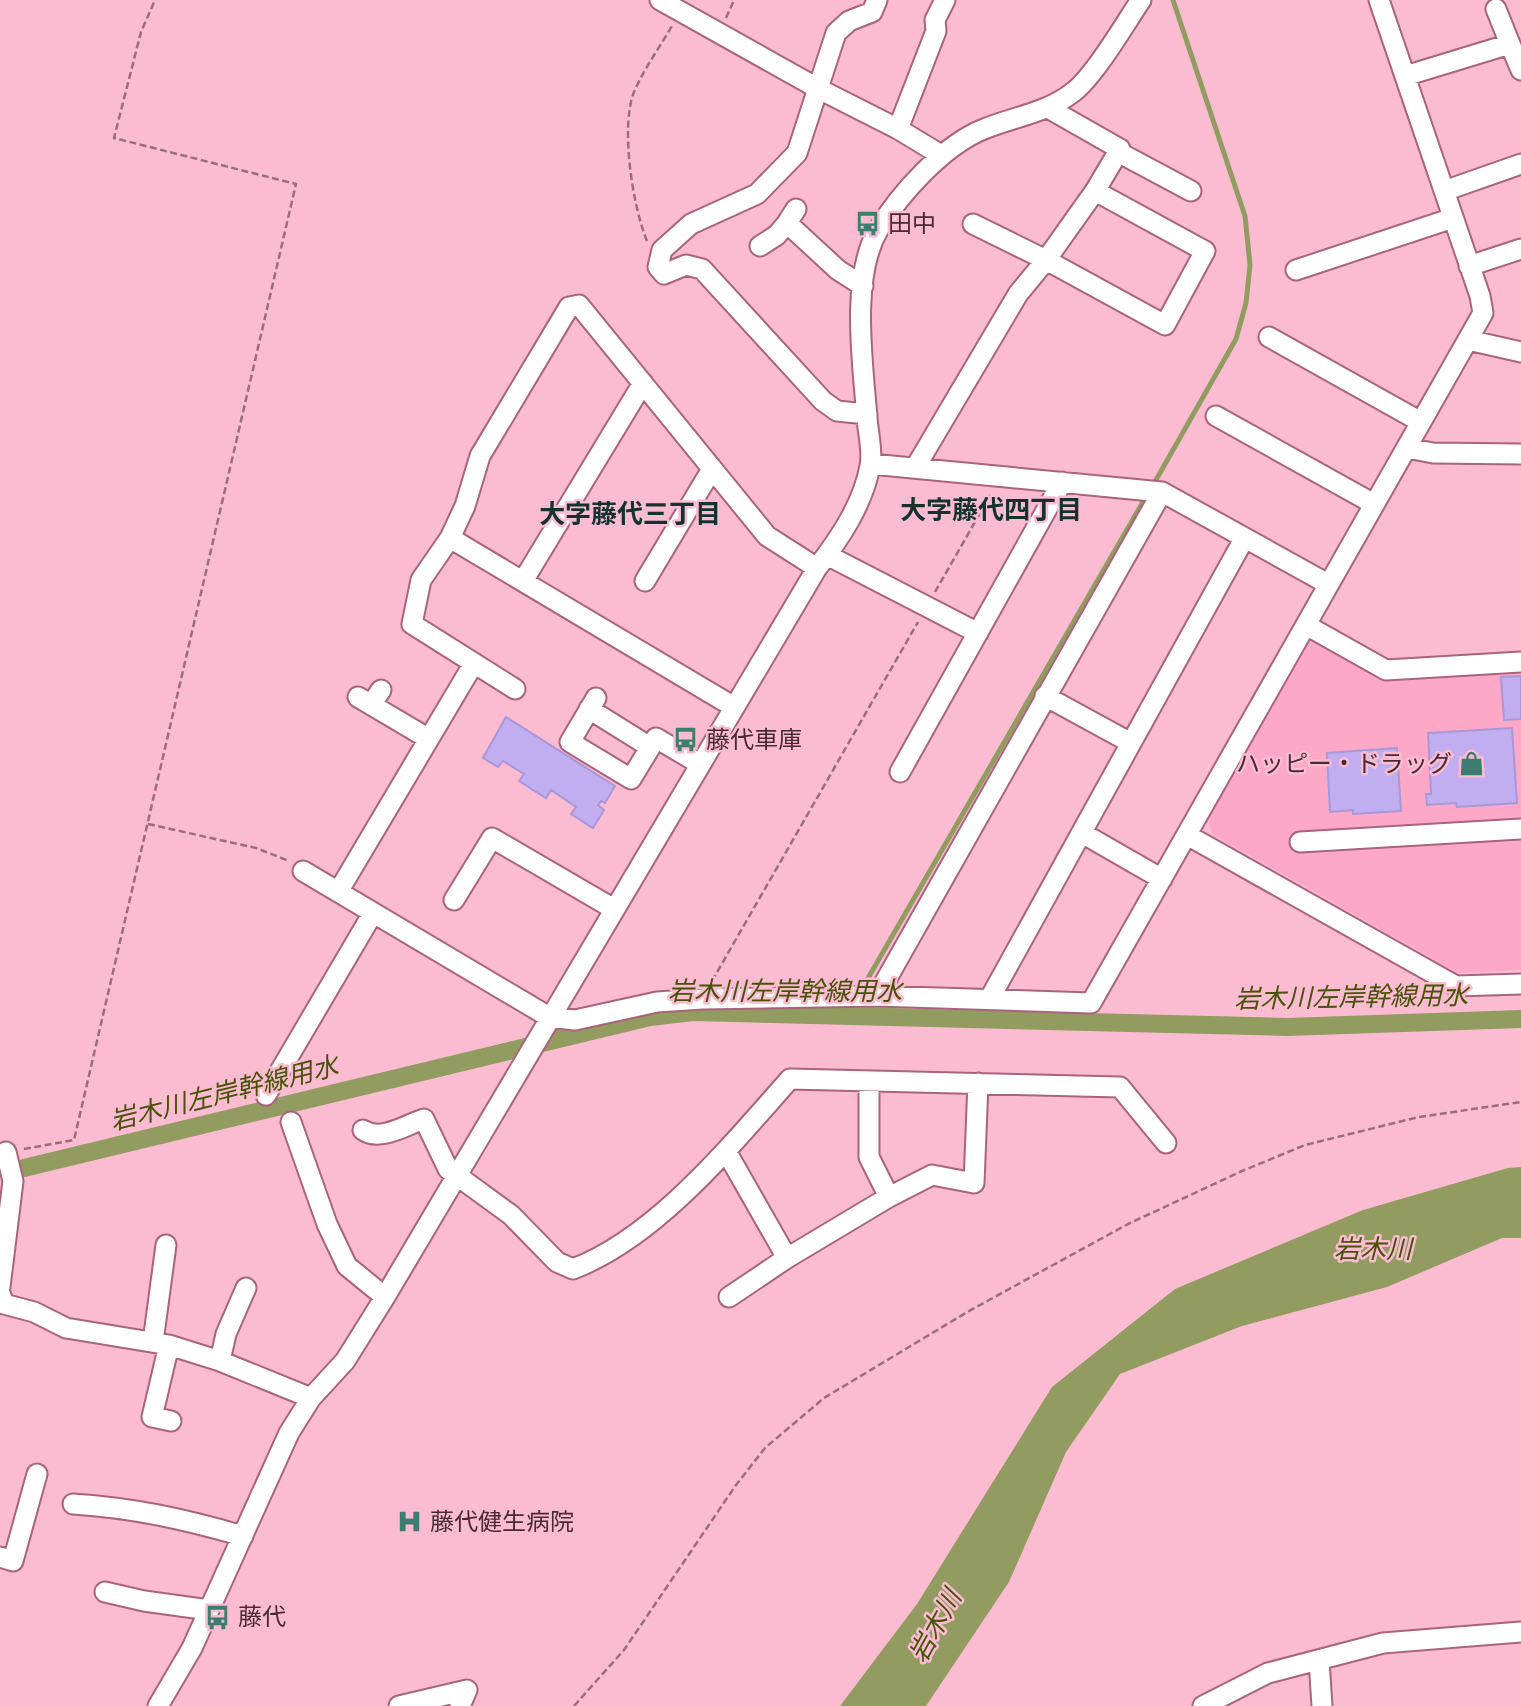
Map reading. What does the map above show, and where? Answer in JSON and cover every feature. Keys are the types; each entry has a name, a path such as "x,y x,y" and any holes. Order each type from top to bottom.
{"street":[{"path":"660,0 941,155"},
{"path":"867,414 837,411 824,401 702,269 686,265 664,274 657,267 662,250 691,224 757,194 797,153 836,33 849,21 872,12 877,0"},
{"path":"898,129 936,31 935,20 945,0"},
{"path":"158,1706 192,1648 289,1433 311,1398 345,1361 385,1297 734,707 858,505 871,464 860,337 863,286 870,247 879,229 908,191 941,155 961,140 1048,108 1074,92 1093,70 1141,0"},
{"path":"303,871 549,1017 575,1020 657,1002 702,999 877,996 1091,1003 1483,313 1480,296 1379,0"},
{"path":"1496,9 1521,70"},
{"path":"1405,76 1510,44"},
{"path":"915,468 1017,294 1046,260 1095,191 1120,149 1048,108"},
{"path":"1118,152 1191,191"},
{"path":"1444,191 1521,164"},
{"path":"973,224 1165,324 1205,251 1095,191"},
{"path":"760,246 778,235 791,216 838,270 863,286"},
{"path":"1296,270 1453,218"},
{"path":"1469,265 1521,249"},
{"path":"515,689 412,624 421,580 450,538 465,506 480,456 569,307 579,305 767,537 927,607 978,633"},
{"path":"1269,337 1421,422"},
{"path":"1468,340 1521,352"},
{"path":"523,581 643,383"},
{"path":"1216,416 1374,504"},
{"path":"1407,448 1433,453 1521,454"},
{"path":"871,464 1153,491 1328,584"},
{"path":"645,581 712,469"},
{"path":"900,772 1062,482"},
{"path":"877,996 1045,696 1153,491"},
{"path":"450,538 734,707"},
{"path":"990,998 1244,539"},
{"path":"1313,629 1385,670 1521,662"},
{"path":"338,892 474,663"},
{"path":"1045,696 1130,743"},
{"path":"370,697 429,739"},
{"path":"650,747 592,704 570,741 632,779 656,738 700,764"},
{"path":"1300,842 1521,829"},
{"path":"1082,833 1162,879"},
{"path":"1187,835 1456,986 1521,984"},
{"path":"454,900 492,838 614,909"},
{"path":"266,1096 373,913"},
{"path":"363,1130 379,1136 424,1119 448,1169 511,1215 557,1262 573,1269 597,1260 633,1237 726,1151 790,1079 1120,1087 1166,1143"},
{"path":"869,1081 869,1157 889,1197"},
{"path":"729,1297 786,1258 889,1197 932,1175 974,1183 978,1083"},
{"path":"291,1122 327,1224 347,1266 385,1297"},
{"path":"726,1151 786,1258"},
{"path":"0,1287 13,1181 6,1152"},
{"path":"166,1245 161,1343 152,1417 171,1421"},
{"path":"220,1361 226,1334 246,1288"},
{"path":"0,1293 4,1304 34,1312 66,1328 161,1343 220,1361 311,1398"},
{"path":"0,1558 13,1561 37,1474"},
{"path":"73,1504 120,1507 153,1513 243,1536"},
{"path":"105,1592 144,1601 209,1610"},
{"path":"1203,1706 1268,1673 1382,1643 1521,1632"},
{"path":"1318,1660 1322,1706"},
{"path":"399,1706 467,1690 460,1706"}],"path":[{"path":"6,1152 74,1140 296,184 114,138 141,32 155,0"},
{"path":"657,267 640,225 632,188 629,132 633,94 681,11"},
{"path":"702,999 1001,476"},
{"path":"148,824 256,848 294,863 303,871"},
{"path":"574,1706 624,1650 736,1485 765,1448 824,1398 969,1311 1128,1224 1242,1171 1305,1145 1406,1120 1521,1102"}],"shaded area":[{"path":"1308,638 1382,678 1521,670 1521,970 1458,973 1212,834 1207,814"}],"water":[{"name":"岩木川","path":"1521,1167 1521,1238 1502,1238 1387,1287 1242,1326 1120,1374 1066,1452 1009,1582 926,1706 840,1706 917,1604 1052,1387 1175,1289 1363,1210 1508,1168"}],"building":[{"path":"1521,676 1521,719 1504,720 1501,677"},
{"path":"506,717 615,786 605,803 601,801 598,805 604,810 593,828 571,814 576,807 551,790 546,798 519,781 524,774 503,761 498,767 483,758"},
{"name":"ハッピー・ドラッグ","path":"1512,728 1517,803 1457,807 1456,803 1427,805 1426,794 1431,794 1428,733"},
{"path":"1397,748 1401,811 1353,814 1353,810 1330,812 1327,753"}],"waterway":[{"path":"1152,487 1236,339 1246,303 1250,265 1245,216 1173,0"},
{"path":"860,992 1147,495"},
{"name":"岩木川左岸幹線用水","path":"24,1168 650,1017 693,1012 1287,1027 1521,1019"}],"place":[{"name":"田中","path":"868,224"},
{"name":"藤代車庫","path":"686,740"},
{"name":"ハッピー・ドラッグ","path":"1472,764"},
{"name":"藤代健生病院","path":"410,1522"},
{"name":"藤代","path":"218,1617"}],"district":[{"name":"大字藤代四丁目","path":"991,510"},
{"name":"大字藤代三丁目","path":"630,514"}]}
